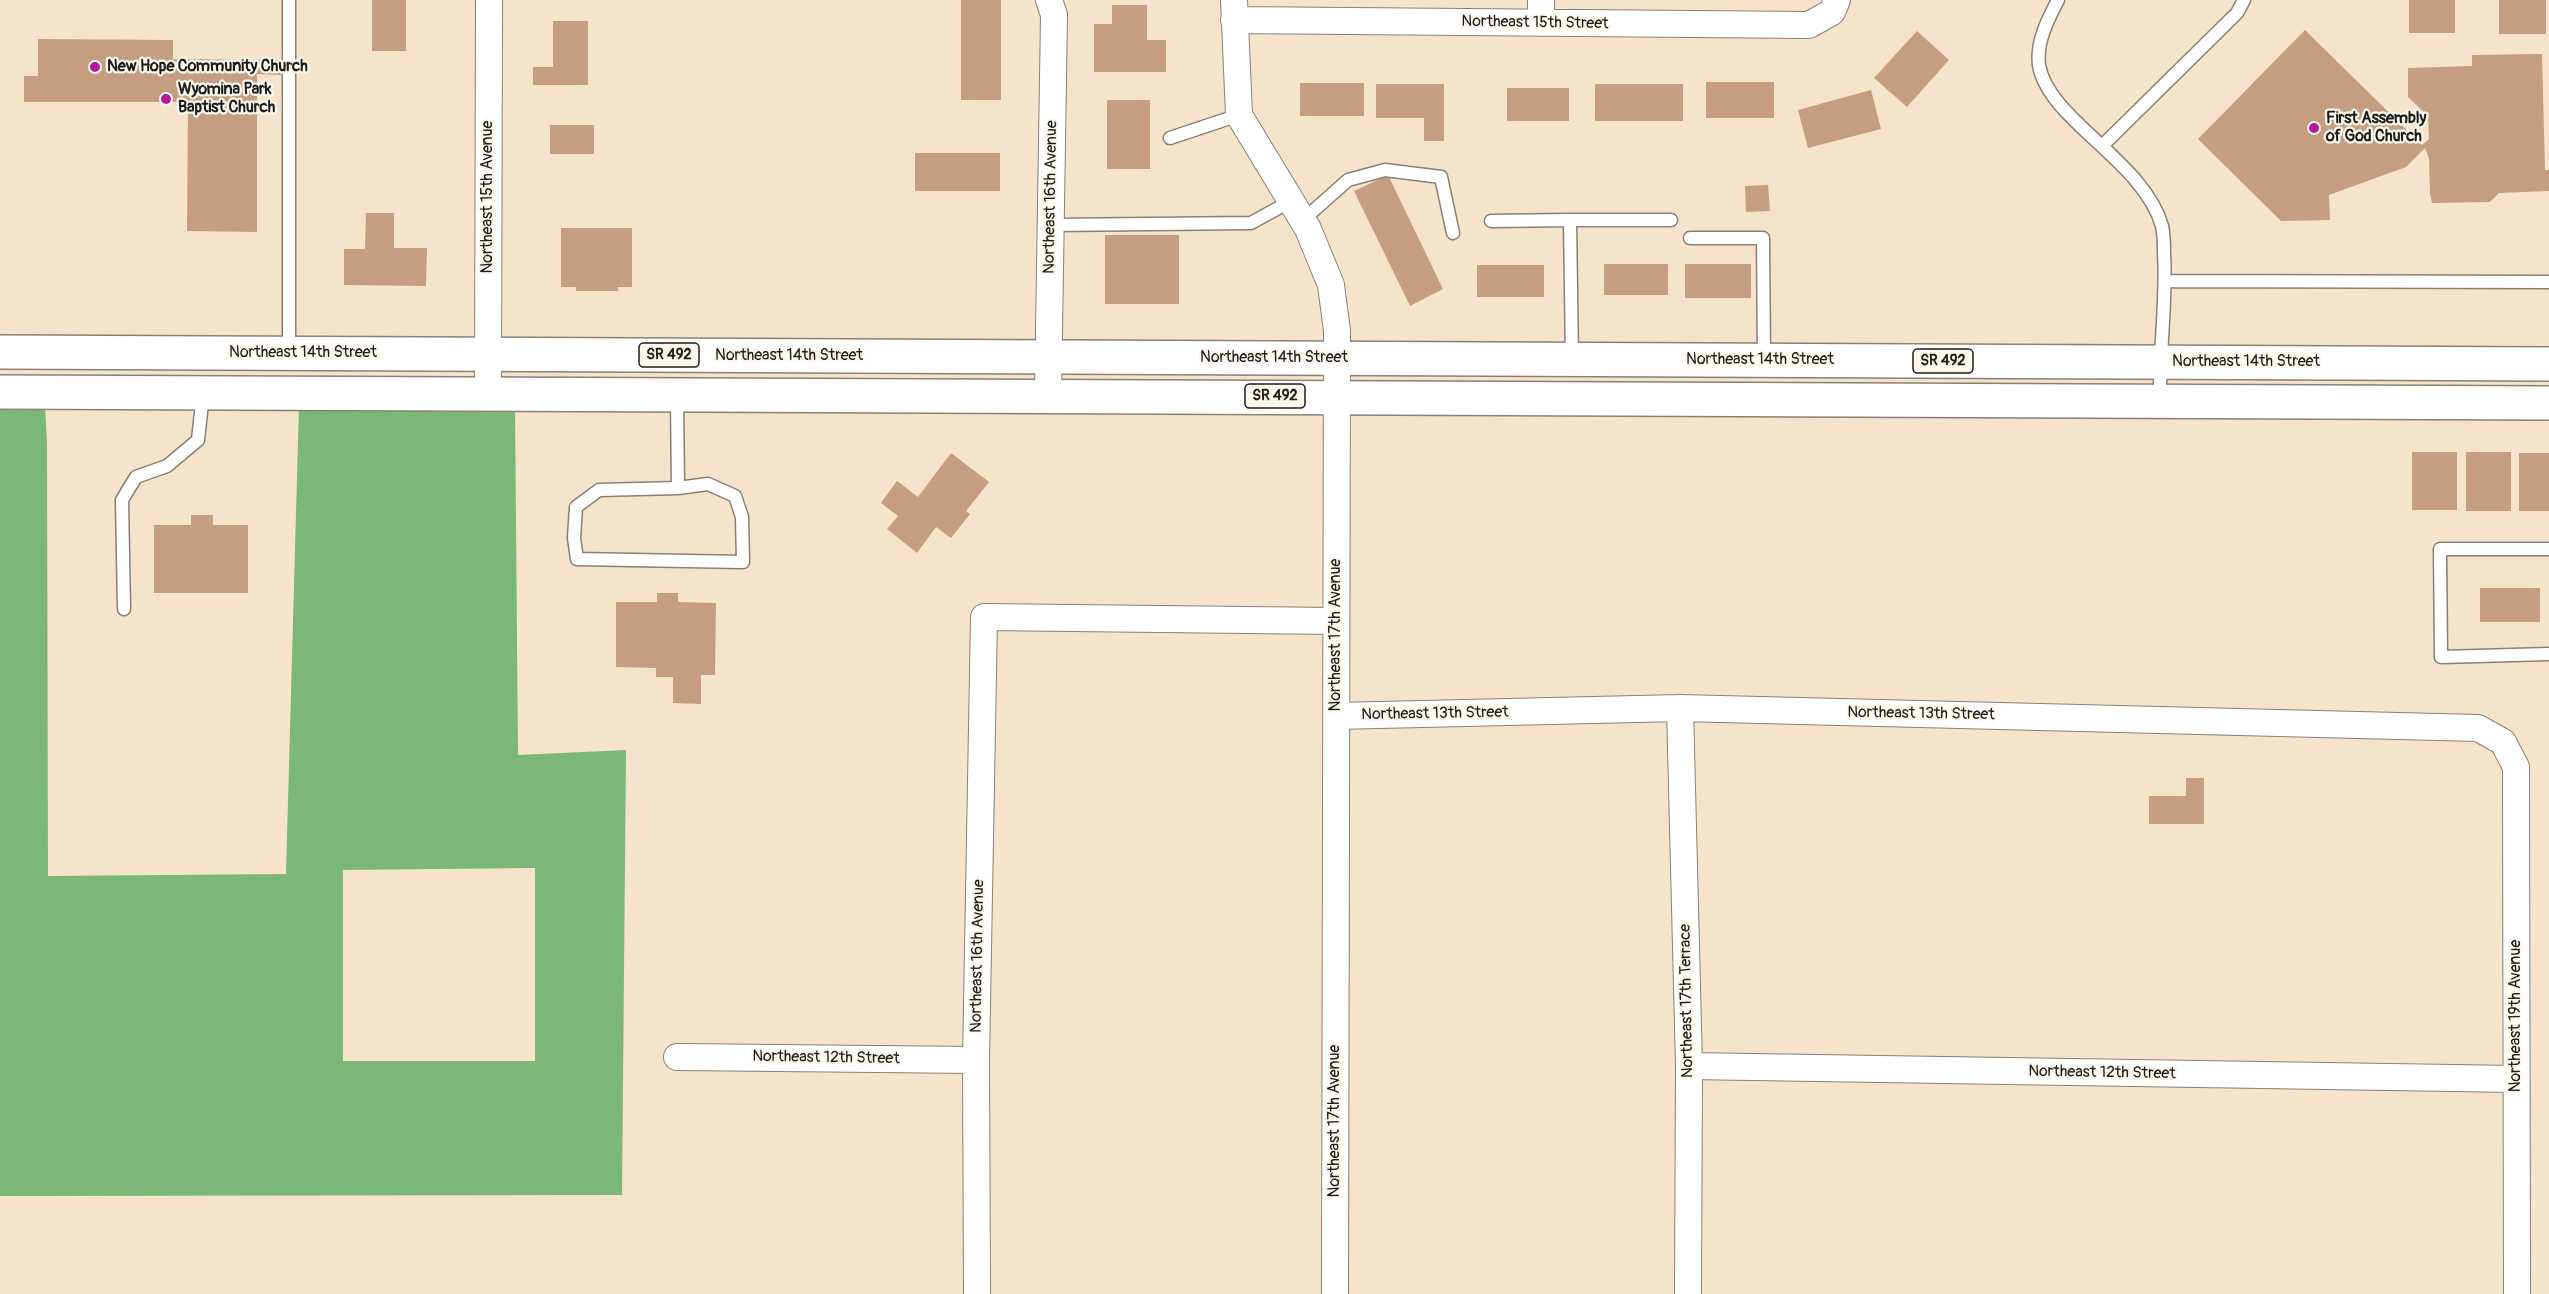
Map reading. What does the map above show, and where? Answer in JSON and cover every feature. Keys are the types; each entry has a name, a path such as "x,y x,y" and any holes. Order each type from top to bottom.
{"main road":[{"name":"Northeast 14th Street","path":"0,352 2549,364"},
{"name":"SR 492","path":"0,392 2549,403"}],"street":[{"name":"Northeast 15th Avenue","path":"488,394 489,0"},
{"name":"Northeast 16th Avenue","path":"1048,396 1054,15 1049,0"},
{"name":"Northeast 15th Street","path":"1234,10 1541,12 1809,25 1835,6"},
{"name":"Northeast 17th Avenue","path":"1234,10 1239,115 1297,211 1331,285 1337,331 1335,1294"},
{"name":"Northeast 16th Avenue","path":"978,1294 976,1060 984,617 1335,621"},
{"name":"Northeast 13th Street","path":"1336,716 1680,708 2478,728 2503,741"},
{"name":"Northeast 17th Terrace","path":"1680,708 1689,1066 1688,1294"},
{"name":"Northeast 19th Avenue","path":"2503,741 2516,767 2517,1294"},
{"name":"Northeast 12th Street","path":"677,1057 976,1060"},
{"name":"Northeast 12th Street","path":"1689,1066 2516,1079"}],"lane":[{"path":"289,0 289,353"},
{"path":"2058,0 2049,16 2039,44 2039,64 2049,88 2070,114 2124,165 2152,202 2163,228 2166,281 2159,362 2160,401"},
{"path":"2103,145 2237,13 2244,0"},
{"path":"1170,138 1239,115"},
{"path":"1051,225 1251,223 1297,211 1348,180 1385,170 1441,177 1453,233"},
{"path":"1570,220 1572,359"},
{"path":"1491,221 1671,220"},
{"path":"1690,238 1763,238 1764,360"},
{"path":"2166,281 2549,282"},
{"path":"124,609 122,500 136,477 167,466 198,440 203,393"},
{"path":"677,394 678,488"},
{"path":"708,484 735,496 742,517 743,562 577,559 574,538 576,507 599,490 678,488 708,484"},
{"path":"2549,549 2440,549 2441,657 2549,654"}],"green space":[{"path":"0,405 45,405 48,876 286,874 299,406 515,407 518,755 626,750 622,1195 0,1196","holes":["535,868 535,1061 343,1061 343,870"]}],"building":[{"path":"372,0 406,0 406,51 372,51"},
{"path":"961,0 1001,0 1001,100 961,100"},
{"path":"2409,0 2455,0 2455,33 2409,33"},
{"path":"2499,0 2546,0 2546,34 2499,34"},
{"path":"1112,5 1147,5 1147,40 1166,40 1166,72 1094,72 1094,24 1112,24"},
{"path":"553,21 588,21 588,85 533,85 533,67 553,67"},
{"path":"2305,30 2422,145 2429,139 2428,116 2408,97 2408,68 2472,66 2472,55 2542,54 2545,170 2549,170 2549,191 2499,193 2490,202 2432,203 2429,158 2425,148 2406,167 2329,195 2330,220 2281,221 2198,139"},
{"path":"1917,31 1949,60 1907,107 1874,78"},
{"path":"38,39 173,40 173,59 281,60 281,75 257,74 257,232 187,231 188,102 24,102 24,76 38,76"},
{"path":"1706,82 1774,82 1774,118 1706,118"},
{"path":"1300,83 1364,83 1364,116 1300,116"},
{"path":"1376,84 1444,84 1444,141 1424,141 1424,118 1376,118"},
{"path":"1595,84 1683,84 1683,121 1595,121"},
{"path":"1507,88 1569,88 1569,121 1507,121"},
{"path":"1871,90 1881,129 1808,148 1798,110"},
{"path":"1107,100 1150,100 1150,169 1107,169"},
{"path":"550,125 594,125 594,154 550,154"},
{"path":"915,153 1000,153 1000,191 915,191"},
{"path":"1388,175 1443,289 1410,306 1354,191"},
{"path":"1768,185 1770,211 1746,212 1745,186"},
{"path":"366,213 394,213 394,248 427,248 426,286 344,285 344,249 365,249"},
{"path":"561,228 632,228 632,287 618,287 618,291 576,291 576,287 561,287"},
{"path":"1105,235 1179,235 1179,304 1105,304"},
{"path":"1604,264 1668,264 1668,295 1604,295"},
{"path":"1685,264 1751,264 1751,298 1685,298"},
{"path":"1477,265 1544,265 1544,297 1477,297"},
{"path":"2412,452 2457,452 2457,510 2412,510"},
{"path":"2466,452 2511,452 2511,511 2466,511"},
{"path":"951,453 989,482 966,511 970,514 951,538 936,527 917,553 887,529 898,516 881,503 897,481 918,497"},
{"path":"2519,453 2549,453 2549,511 2519,511"},
{"path":"191,515 213,515 213,525 248,525 248,593 154,593 154,525 191,525"},
{"path":"2480,588 2540,588 2540,622 2480,622"},
{"path":"657,593 678,593 678,602 716,603 715,675 701,675 701,704 673,703 673,677 656,677 656,668 616,667 616,602 657,602"},
{"path":"2186,778 2204,778 2204,824 2149,824 2149,796 2186,796"}],"place":[{"name":"New Hope Community Church","path":"95,67"},
{"name":"Wyomina Park Baptist Church","path":"166,99"},
{"name":"First Assembly of God Church","path":"2314,128"}]}
